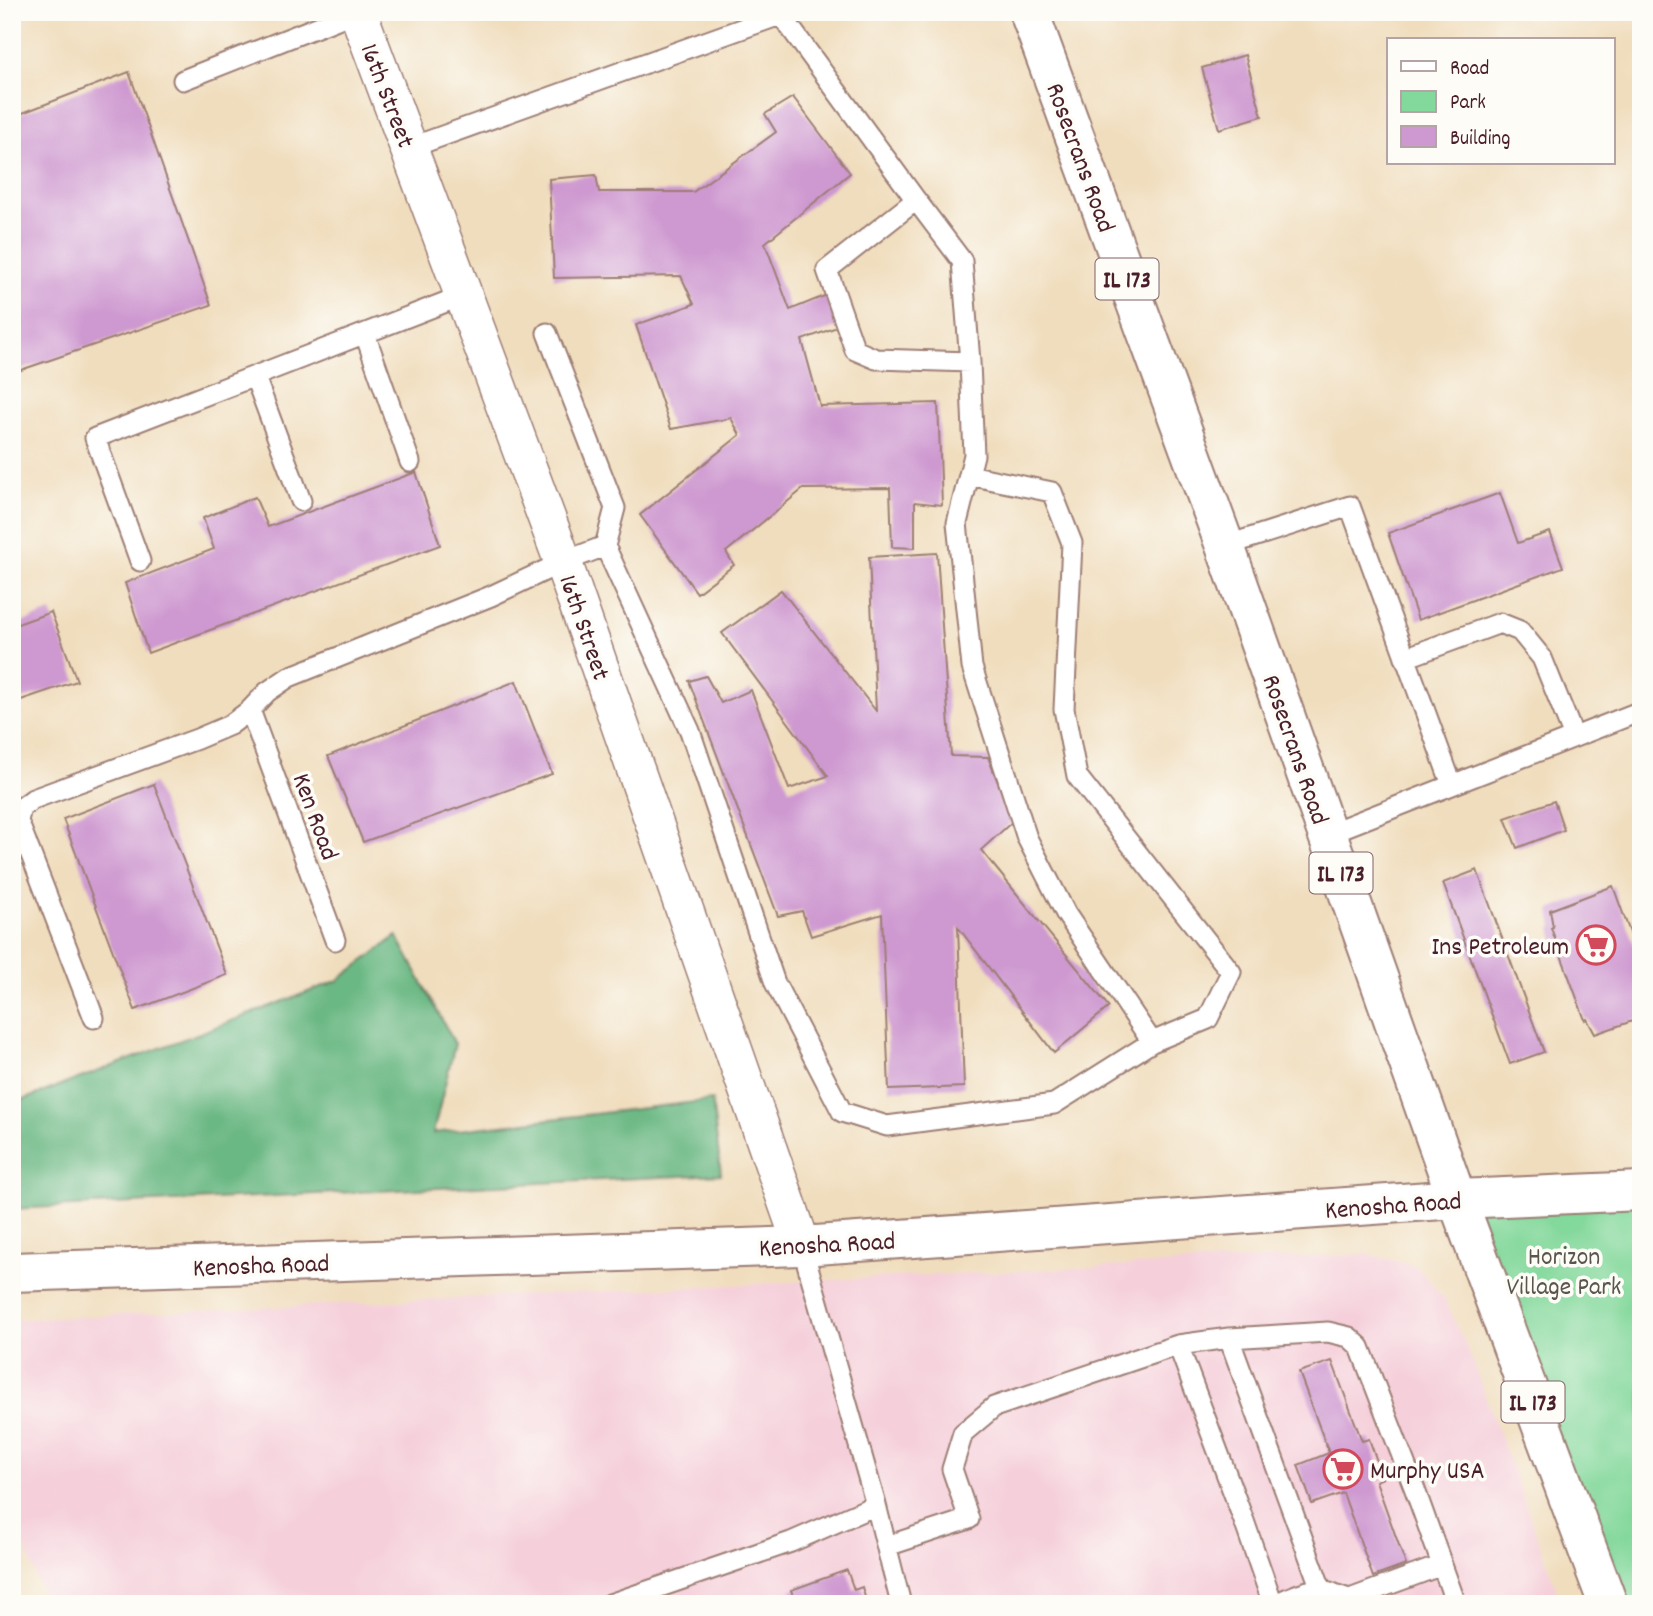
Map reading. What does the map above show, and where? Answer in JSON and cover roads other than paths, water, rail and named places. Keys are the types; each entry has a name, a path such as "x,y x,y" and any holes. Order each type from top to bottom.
{"main road":[{"name":"Rosecrans Road","path":"1029,12 1225,547 1457,1199 1608,1604"},
{"name":"Kenosha Road","path":"12,1272 802,1246 1457,1199 1641,1191"}],"street":[{"name":"16th Street","path":"357,12 563,562 802,1246"}],"lane":[{"path":"183,80 357,12"},
{"path":"409,148 780,14 962,261 974,455 957,523 972,667 1027,838 1066,914 1152,1042"},
{"path":"916,200 827,270 855,349 876,359 970,362"},
{"path":"140,561 95,438 464,295"},
{"path":"547,333 615,508 605,546 690,731 775,983 842,1112 887,1126 1054,1104 1152,1042 1208,1019 1231,972 1077,776 1064,709 1072,543 1052,492 969,475"},
{"path":"365,334 410,462"},
{"path":"255,377 301,501"},
{"path":"1225,547 1350,506 1452,785"},
{"path":"94,1018 18,821 21,808 33,799 230,725 250,710 267,692 289,677 491,596 563,562 605,546"},
{"path":"1405,658 1500,623 1520,631 1542,658 1574,737"},
{"name":"Ken Road","path":"250,710 335,940"},
{"path":"1327,834 1641,710"},
{"path":"802,1246 876,1505 901,1604"},
{"path":"887,1546 969,1519 952,1469 963,1433 994,1407 1178,1345 1229,1338 1328,1332 1349,1337 1360,1347 1456,1604"},
{"path":"1229,1338 1321,1589"},
{"path":"1178,1345 1274,1604 1298,1594 1321,1589 1350,1599 1442,1565"},
{"path":"610,1604 791,1542 876,1505"}],"place":[{"name":"Ins Petroleum","path":"1596,945"},
{"name":"Murphy USA","path":"1343,1469"}],"park label":[{"name":"Horizon Village Park","path":"1564,1270"}]}
